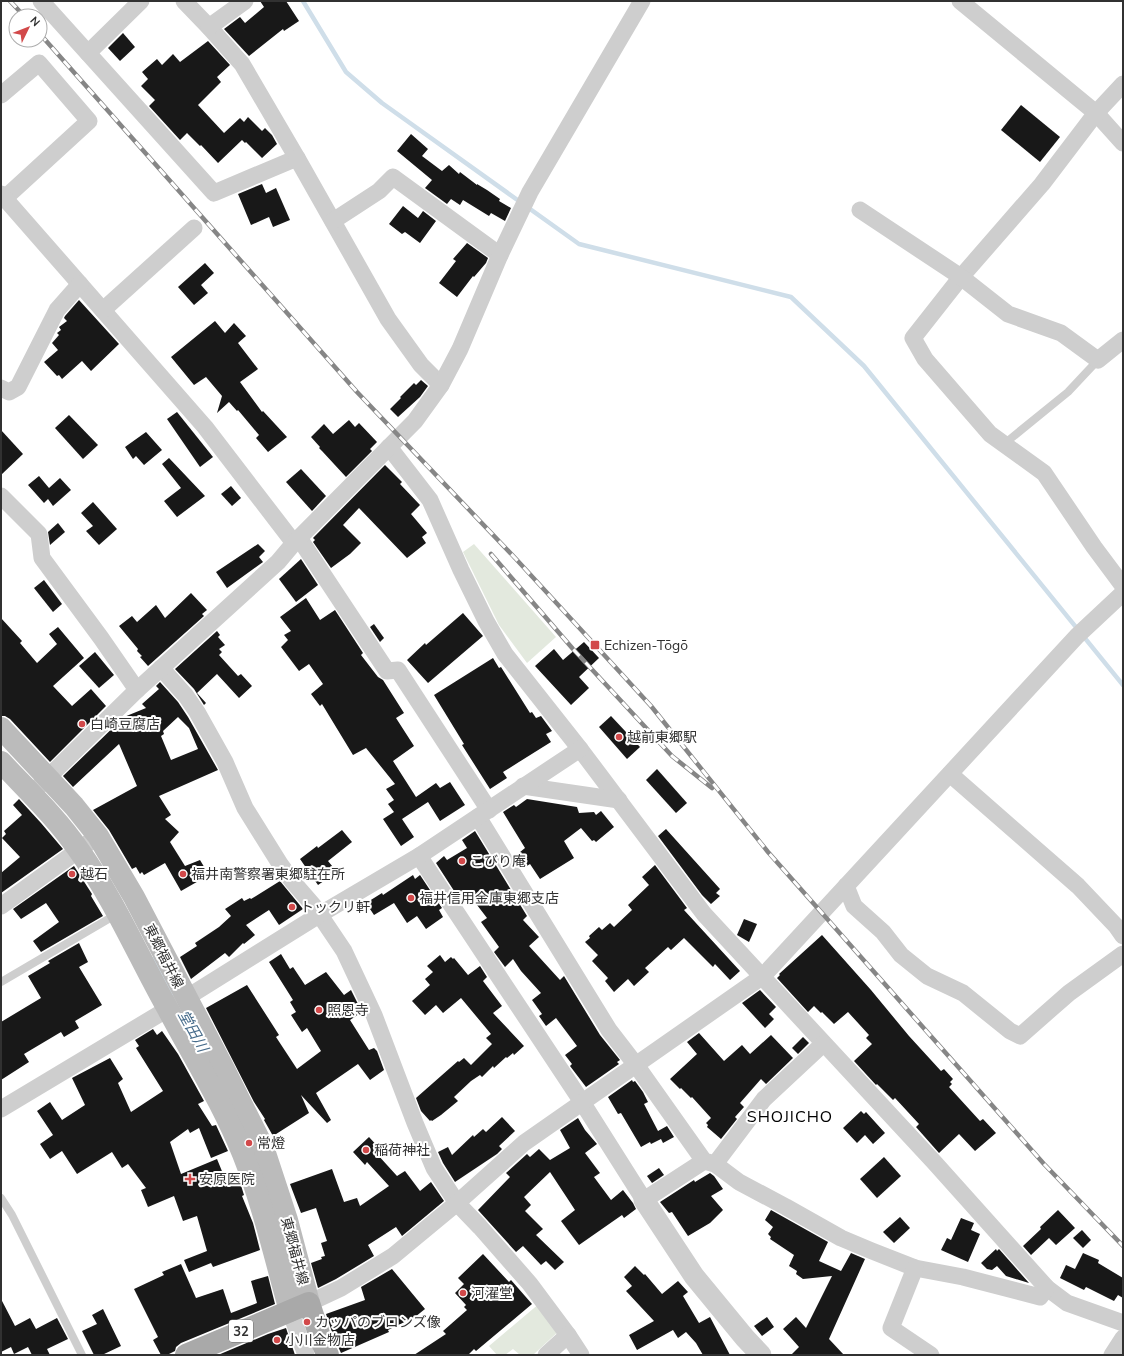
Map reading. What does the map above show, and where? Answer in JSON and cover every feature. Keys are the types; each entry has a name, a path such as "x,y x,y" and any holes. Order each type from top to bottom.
{"main road":[{"name":"東郷福井線","path":"1,728 74,806 98,836 134,898 224,1069 253,1150 287,1220 300,1306"},
{"name":"東郷福井線","path":"1,762 54,818 78,849 118,915 229,1122 253,1150"},
{"name":"32","path":"186,1355 300,1306"},
{"path":"300,1306 328,1355"}],"street":[{"path":"41,1 214,193 297,158"},
{"path":"88,53 142,1"},
{"path":"184,1 242,64 388,318 421,365 441,385"},
{"path":"209,27 245,1"},
{"path":"31,794 137,690 278,562 297,540 415,421 441,385 460,348 500,255 530,192 642,1"},
{"path":"960,1 1096,113 1123,143"},
{"path":"1,95 39,63 89,121 3,196 205,426 297,540 387,671 398,670 609,1030 710,1162 739,1182 841,1238 915,1268 963,1277 1040,1297 1047,1288"},
{"path":"1123,84 1096,113 1042,184 960,277 913,338 925,359 990,434 1044,473 1094,548 1123,586"},
{"path":"333,221 379,191 393,177 500,255"},
{"path":"860,210 960,277 1008,314 1061,333 1098,360 1123,340"},
{"path":"103,310 194,228"},
{"path":"1,388 9,392 18,387 57,310 80,284"},
{"path":"389,447 430,500 464,576 486,621 505,654 580,749 704,914 934,1162 1047,1288 1067,1303 1123,1323"},
{"path":"1,496 39,534 42,558 137,690"},
{"path":"306,1355 300,1306 341,1288 393,1256 457,1203 524,1143 763,976 1082,631 1123,593"},
{"path":"161,668 198,712 225,762 245,808 280,864 313,905 344,951 374,1015 415,1124 434,1168 457,1203 530,1284 582,1355"},
{"path":"1,1109 418,856 580,749"},
{"path":"950,774 1078,886 1116,926 1123,936"},
{"path":"523,786 619,800"},
{"path":"1,906 98,836"},
{"path":"418,856 582,1102 694,1276 745,1338 761,1355"},
{"path":"846,886 854,906 883,932 901,955 927,976 963,993 1010,1031 1020,1036 1069,992 1123,954"},
{"path":"118,915 134,898"},
{"path":"644,1200 710,1162 764,1099 823,1044"},
{"path":"211,1089 224,1069"},
{"path":"915,1268 891,1328 931,1355"},
{"path":"546,1355 568,1335"},
{"path":"1112,1355 1123,1338"}],"lane":[{"path":"1004,444 1068,392 1098,360"},
{"path":"1,982 118,915"},
{"path":"1,1198 12,1215 82,1355"}],"shaded area":[{"path":"474,544 556,637 527,663 499,625 463,552"},
{"path":"540,1303 560,1330 533,1355 520,1355 513,1349 505,1355 497,1355 489,1346"}],"building":[{"path":"260,1 286,1 299,21 284,31 283,29 249,56 224,29 240,17 245,23 264,7"},
{"path":"123,33 135,47 120,61 108,48"},
{"path":"208,41 230,65 217,77 221,82 198,105 224,133 240,118 244,122 248,117 262,131 265,128 272,135 277,144 262,158 242,140 218,163 187,133 180,140 149,106 155,100 141,86 148,79 142,72 157,59 162,65 173,54 180,62"},
{"path":"1021,105 1060,137 1040,162 1001,130"},
{"path":"411,134 428,149 422,156 442,171 449,165 459,174 460,172 477,185 500,199 499,201 511,208 505,221 491,213 489,216 463,200 460,205 451,199 447,204 425,188 432,180 397,151"},
{"path":"262,184 266,193 276,188 290,220 273,227 269,217 251,225 238,194"},
{"path":"403,206 418,218 423,211 436,221 420,243 405,232 402,234 389,224"},
{"path":"467,243 488,258 486,263 474,277 473,276 457,297 439,283 456,261 453,259"},
{"path":"205,263 214,273 201,285 208,293 194,305 178,287"},
{"path":"79,300 119,344 91,371 82,361 62,379 59,375 57,376 44,362 58,350 52,343 59,335 57,333 61,330 59,327 67,321 64,318 65,316"},
{"path":"215,321 225,333 234,323 246,336 238,343 258,369 240,382 262,412 263,411 287,437 268,452 256,438 259,435 238,410 237,411 229,402 217,413 222,396 206,377 194,385 171,357"},
{"path":"421,380 428,386 420,397 398,417 390,409 414,383 416,385"},
{"path":"177,412 213,457 200,467 167,419"},
{"path":"69,415 98,445 83,459 55,428"},
{"path":"349,420 355,427 359,423 377,442 370,449 372,451 346,477 319,448 320,447 311,437 324,424 333,434"},
{"path":"1,430 23,454 1,475"},
{"path":"146,432 162,450 144,465 136,456 133,459 125,447"},
{"path":"169,458 205,496 177,517 164,501 181,488 162,464"},
{"path":"385,465 402,482 400,484 420,505 411,514 427,533 422,537 426,543 407,558 359,508 343,525 361,543 350,554 331,568 313,542 315,540 313,538"},
{"path":"301,469 326,496 312,511 286,482"},
{"path":"39,476 49,488 60,478 71,490 53,506 48,499 44,503 28,485"},
{"path":"231,486 241,498 232,506 221,494"},
{"path":"93,502 117,529 99,545 86,531 93,526 81,513"},
{"path":"58,523 65,532 50,545 48,532"},
{"path":"258,544 265,551 259,557 263,562 227,588 216,572"},
{"path":"301,559 318,585 296,602 279,579"},
{"path":"44,580 62,604 53,612 34,588"},
{"path":"191,593 207,610 202,614 204,616 148,666 140,657 142,656 137,651 138,649 119,626 132,616 137,622 156,605 165,618"},
{"path":"306,598 320,620 335,610 363,653 361,655 378,677 383,680 404,713 396,718 414,746 393,761 416,797 436,783 440,788 450,782 465,805 440,821 428,802 402,819 414,837 401,846 383,819 394,812 388,804 394,800 386,789 395,784 366,748 353,755 322,704 320,706 311,694 323,684 309,664 299,671 281,647 288,640 284,635 291,631 280,617"},
{"path":"463,613 483,636 428,683 407,660 425,643 426,645"},
{"path":"1,618 22,641 20,643 37,663 57,644 49,634 58,627 84,658 53,686 72,706 91,689 106,706 50,762 10,719 5,716 1,716"},
{"path":"374,624 384,638 380,642 370,627"},
{"path":"217,631 220,635 218,637 225,645 219,649 222,652 219,655 238,676 241,674 252,686 239,698 217,674 197,693 206,703 204,705 194,689 175,669"},
{"path":"584,642 599,658 579,677 589,688 571,705 535,666 554,649 563,660"},
{"path":"95,652 114,675 99,688 79,666"},
{"path":"493,658 499,668 501,667 530,713 532,712 536,718 541,716 552,731 546,734 551,742 503,772 507,778 490,789 462,745 464,744 434,695"},
{"path":"160,682 178,702 218,770 159,796 171,815 165,819 179,832 170,842 185,866 200,860 209,875 181,891 165,863 144,875 142,872 140,874 136,867 132,869 109,830 93,810 137,786 119,744 73,787 63,776 124,717 146,708 142,704 159,689 156,686","holes":["178,717 189,728 198,749 171,760 161,736 164,734 163,731"]},
{"name":"越前東郷駅","path":"611,716 640,747 627,759 599,727"},
{"path":"657,769 687,803 676,813 646,780"},
{"path":"19,799 63,849 1,893 1,873 20,857 2,838 6,834 4,831 22,815 13,805"},
{"path":"527,799 577,807 579,813 594,812 596,815 601,811 614,827 596,842 594,840 592,841 581,828 564,841 574,858 540,879 530,864 522,869 514,857 525,848 503,812 514,805 516,807"},
{"path":"666,829 720,889 716,893 720,896 711,904 702,895 658,836"},
{"path":"342,830 352,842 328,861 337,872 318,885 300,859"},
{"path":"475,831 527,916 523,920 539,937 529,946 560,980 564,976 600,1035 620,1060 617,1062 619,1064 586,1087 570,1066 572,1064 565,1055 577,1046 556,1018 546,1026 539,1016 542,1014 532,1000 541,993 521,971 513,959 505,967 494,952 499,947 481,922 487,918 467,892 458,897 436,863 444,856 447,860 467,848 462,840"},
{"path":"655,865 687,908 684,910 740,971 730,980 715,964 713,967 684,938 671,950 668,947 645,968 649,972 634,986 628,979 614,992 605,981 608,978 592,961 598,955 585,942 599,927 602,930 610,923 614,927 632,910 628,905 649,885 642,877"},
{"path":"74,866 92,894 91,896 103,916 41,952 33,941 59,922 46,903 21,919 13,909"},
{"path":"413,875 415,879 420,875 442,908 439,910 443,917 426,929 417,916 407,923 394,903 374,915 366,903 382,893 383,895"},
{"path":"280,881 303,909 279,925 269,910 246,925 255,935 244,944 243,943 229,957 225,953 191,979 180,957 197,946 195,943 219,927 231,916 225,909 242,898 244,901 250,898 251,899"},
{"path":"744,919 757,924 749,942 737,935"},
{"path":"822,935 871,990 909,1036 941,1071 944,1069 953,1079 950,1082 952,1084 949,1087 980,1121 983,1119 996,1133 975,1151 959,1134 939,1153 916,1127 919,1124 895,1098 893,1100 877,1084 876,1085 854,1061 872,1044 866,1038 869,1035 848,1012 834,1024 814,1006 808,1012 777,978 780,975 779,974"},
{"path":"79,943 88,962 79,967 102,1005 75,1021 79,1028 64,1037 61,1032 24,1054 29,1062 1,1080 1,1022 41,998 28,976 50,963 48,961"},
{"path":"281,954 290,969 293,967 305,985 326,972 344,995 351,990 362,1012 350,1020 369,1050 374,1048 377,1051 384,1070 370,1080 358,1064 316,1093 331,1120 327,1123 301,1095 309,1113 273,1136 206,1008 247,985 279,1035 276,1037 297,1069 321,1051 307,1028 302,1032 291,1015 296,1012 290,1002 293,1000 269,962"},
{"path":"440,955 445,962 451,957 453,959 454,958 468,975 480,966 487,977 483,981 502,1006 493,1013 524,1046 514,1055 513,1053 507,1058 506,1057 494,1068 493,1066 482,1077 480,1075 471,1081 454,1097 458,1101 441,1115 430,1121 421,1111 416,1098 458,1061 459,1062 464,1058 471,1065 492,1044 486,1038 491,1034 461,998 443,1013 436,1005 425,1015 412,1001 430,985 425,979 433,972 427,966"},
{"path":"760,990 776,1007 769,1014 774,1019 765,1028 742,1003"},
{"path":"153,1029 157,1035 162,1031 178,1054 204,1101 198,1104 212,1126 216,1125 228,1151 211,1158 199,1128 190,1133 188,1129 170,1142 181,1174 217,1159 226,1181 238,1176 244,1195 242,1196 253,1223 260,1250 213,1267 211,1263 189,1272 184,1260 207,1251 197,1216 183,1221 174,1196 148,1207 141,1190 146,1188 128,1164 122,1168 112,1152 77,1174 62,1151 50,1159 40,1144 53,1135 37,1111 50,1102 62,1120 85,1105 72,1078 110,1058 123,1079 118,1083 131,1112 163,1091 136,1048 139,1046 135,1040"},
{"path":"699,1033 724,1061 742,1045 750,1054 771,1035 793,1058 766,1084 761,1079 740,1103 744,1107 735,1117 737,1119 721,1139 707,1127 708,1125 706,1123 711,1118 692,1097 691,1098 681,1088 680,1089 670,1079 697,1054 687,1042"},
{"path":"803,1037 809,1043 798,1054 792,1048"},
{"path":"632,1080 633,1082 635,1081 643,1092 648,1102 644,1104 658,1131 667,1126 674,1137 663,1143 661,1139 651,1144 650,1142 641,1147 621,1113 618,1114 608,1097"},
{"path":"861,1111 864,1114 866,1112 885,1133 873,1144 865,1135 857,1143 843,1128"},
{"path":"502,1117 515,1131 499,1146 502,1149 497,1154 455,1182 438,1152 448,1147 452,1155 473,1135 474,1137 483,1129 486,1132"},
{"path":"578,1118 585,1130 597,1144 585,1153 600,1173 594,1177 611,1200 623,1190 636,1209 624,1218 622,1215 579,1245 561,1221 575,1210 550,1172 524,1197 531,1205 525,1211 543,1229 536,1235 564,1262 555,1270 546,1261 541,1265 523,1246 516,1252 478,1210 510,1177 506,1173 527,1154 530,1157 539,1149 550,1160 570,1148 560,1130"},
{"path":"369,1137 381,1150 377,1154 397,1176 405,1171 420,1191 431,1182 444,1201 402,1236 396,1227 368,1245 374,1256 318,1288 311,1263 322,1259 321,1257 325,1256 321,1243 327,1241 316,1208 301,1213 290,1184 332,1169 344,1202 357,1198 360,1206 389,1186 367,1162 365,1165 353,1152"},
{"path":"884,1157 901,1176 877,1198 860,1179"},
{"path":"659,1168 664,1175 652,1183 647,1176"},
{"path":"710,1173 714,1176 723,1189 711,1196 723,1210 710,1223 688,1236 672,1212 669,1213 660,1202 694,1180 695,1182"},
{"path":"771,1210 828,1242 819,1261 841,1271 851,1253 865,1259 829,1339 844,1355 791,1355 799,1347 783,1329 796,1317 806,1328 832,1276 803,1279 796,1274 797,1271 789,1266 794,1255 770,1239 771,1237 768,1234 773,1227 765,1220"},
{"path":"1058,1210 1075,1228 1056,1245 1049,1238 1031,1255 1023,1246"},
{"path":"900,1217 910,1228 894,1243 883,1232"},
{"path":"961,1218 974,1223 971,1230 980,1234 968,1262 941,1250 947,1238 951,1240"},
{"path":"1082,1230 1091,1240 1083,1248 1073,1238"},
{"path":"996,1249 997,1251 999,1249 1029,1283 1006,1276 997,1266 992,1270 987,1269 981,1263"},
{"path":"1083,1253 1099,1260 1098,1263 1123,1278 1123,1298 1118,1295 1114,1301 1086,1287 1084,1290 1060,1278 1066,1265 1075,1269"},
{"path":"483,1254 509,1282 511,1280 532,1304 476,1351 474,1349 468,1355 414,1355 446,1334 443,1331 467,1310 464,1307 466,1305 455,1293 464,1284 458,1278"},
{"path":"181,1264 196,1298 223,1289 231,1313 257,1303 251,1281 268,1276 275,1304 181,1343 176,1347 175,1351 167,1355 161,1355 153,1340 158,1337 134,1289 164,1275 162,1272"},
{"path":"635,1266 644,1275 645,1274 662,1294 678,1281 688,1292 683,1296 699,1323 710,1317 730,1355 703,1355 696,1343 686,1332 678,1338 673,1330 637,1350 629,1335 654,1321 626,1291 632,1286 624,1277"},
{"path":"392,1269 425,1309 415,1317 388,1330 389,1332 341,1353 326,1314 365,1300 361,1287"},
{"path":"1,1299 15,1326 30,1318 36,1329 57,1318 68,1339 47,1349 50,1355 32,1355 28,1347 14,1354 11,1347 1,1352"},
{"path":"103,1309 121,1346 102,1355 94,1355 82,1331 97,1324 92,1315"},
{"path":"767,1317 774,1327 762,1336 754,1326"},
{"path":"286,1328 295,1355 218,1355 268,1334"}],"waterway":[{"path":"303,1 346,72 382,103 579,244 791,297 864,366 1123,685"},
{"name":"堂田川","path":"154,959 176,1000"}],"railway":[{"path":"10,1 17,8"},
{"path":"48,43 357,392 516,559 651,706 768,852 1044,1164 1123,1246"},
{"path":"491,554 573,649 672,756 712,788"}],"place":[{"name":"Echizen-Tōgō","path":"595,645"},
{"name":"白崎豆腐店","path":"82,724"},
{"name":"越前東郷駅","path":"619,737"},
{"name":"こびり庵","path":"462,861"},
{"name":"越石","path":"72,874"},
{"name":"福井南警察署東郷駐在所","path":"183,874"},
{"name":"福井信用金庫東郷支店","path":"411,898"},
{"name":"トックリ軒","path":"292,907"},
{"name":"照恩寺","path":"319,1010"},
{"name":"常燈","path":"249,1143"},
{"name":"稲荷神社","path":"366,1150"},
{"name":"安原医院","path":"190,1179"},
{"name":"河濯堂","path":"463,1293"},
{"name":"カッパのブロンズ像","path":"307,1322"},
{"name":"小川金物店","path":"277,1340"}],"district":[{"name":"SHOJICHO","path":"790,1116"}]}
